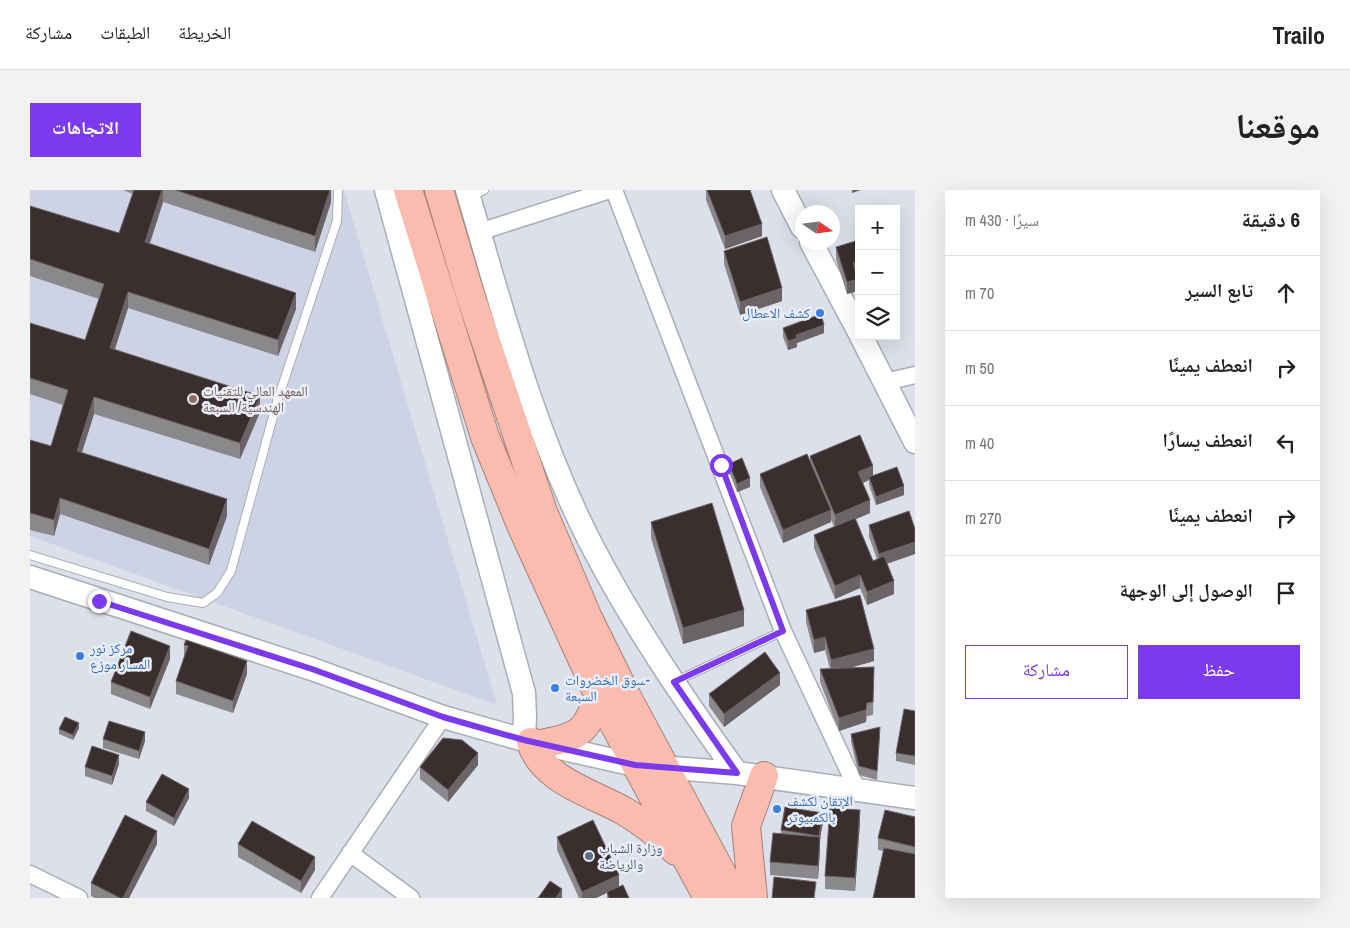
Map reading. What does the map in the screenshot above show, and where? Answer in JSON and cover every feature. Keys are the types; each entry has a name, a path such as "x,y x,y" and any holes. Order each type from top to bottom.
{"highway":[{"path":"408,190 485,437 525,534 599,696 708,898"},
{"path":"440,190 473,303 543,512 588,618 665,769 735,898"},
{"path":"599,696 592,716 582,731 563,740 532,742 535,755 551,772 625,812 656,833 689,862"},
{"path":"753,898 746,826 764,776"}],"street":[{"path":"386,190 524,693 526,716 532,742"},
{"path":"479,232 610,190"},
{"path":"614,190 783,631 858,791"},
{"path":"783,190 795,213"},
{"path":"473,192 479,232 510,342 565,487 588,539 659,662 737,773"},
{"path":"815,250 855,324"},
{"path":"863,340 915,442"},
{"path":"885,382 915,375"},
{"path":"30,577 312,669 443,717 532,742 635,765 764,776 915,798"},
{"path":"320,898 443,717"},
{"path":"350,852 411,898"},
{"path":"30,874 79,898"}],"lane":[{"path":"30,555 167,597 203,603 216,594 231,571 277,402 337,221 338,190"},
{"path":"674,682 783,631"}],"shaded area":[{"path":"30,190 344,190 497,705 30,536"}],"building":[{"path":"134,190 162,190 145,242 296,293 278,340 128,292 110,348 260,396 240,443 94,397 77,451 227,499 209,549 60,498 54,520 30,513 30,440 51,446 68,390 30,378 30,323 85,340 104,284 30,259 30,206 119,233"},
{"path":"175,190 330,190 315,236"},
{"path":"707,190 750,190 762,224 725,236"},
{"path":"767,237 782,288 740,302 724,251"},
{"path":"855,241 855,262 853,263 855,280 847,282 837,250 840,250 840,246"},
{"path":"821,314 824,325 796,335 797,338 788,341 783,328"},
{"path":"860,435 873,466 858,472 870,500 835,515 810,456"},
{"path":"807,454 831,510 783,530 760,474"},
{"path":"742,458 750,478 737,484 729,464"},
{"path":"897,467 904,486 876,497 869,477"},
{"path":"712,503 744,610 683,628 651,522"},
{"path":"909,511 915,529 915,542 879,554 869,525"},
{"path":"855,518 873,561 884,556 894,581 867,592 860,575 835,586 814,535"},
{"path":"860,595 874,649 831,660 825,637 814,640 806,610"},
{"path":"131,631 170,646 150,697 111,682"},
{"path":"186,640 247,661 233,701 176,681 188,646 184,645"},
{"path":"765,652 780,673 724,714 709,694"},
{"path":"874,667 873,702 867,703 866,710 839,718 820,669"},
{"path":"904,709 915,711 915,756 896,753"},
{"path":"65,717 79,723 73,735 59,729"},
{"path":"109,721 145,732 139,751 103,739"},
{"path":"880,727 877,771 859,766 851,734"},
{"path":"443,738 462,740 478,753 448,790 420,767"},
{"path":"92,746 119,755 112,776 85,767"},
{"path":"162,774 189,789 174,818 146,802"},
{"path":"785,807 823,813 819,836 781,830"},
{"path":"830,808 860,810 855,878 825,876"},
{"path":"885,810 915,817 915,847 878,838"},
{"path":"125,815 157,831 123,898 120,898 91,883"},
{"path":"593,820 619,875 582,892 557,837"},
{"path":"252,821 315,857 301,881 238,844"},
{"path":"773,833 820,837 818,866 770,862"},
{"path":"884,848 915,854 915,898 873,898"},
{"path":"774,877 816,882 814,898 772,898"},
{"path":"550,881 562,889 556,898 538,898"},
{"path":"623,885 629,898 609,898 607,892"}],"place":[{"name":"كشف الاعطال","path":"820,313"},
{"name":"المعهد العالي للتقنيات الهندسية/ السبعة","path":"193,399"},
{"name":"مركز نور المسار موزع","path":"80,656"},
{"name":"سوق الخضروات- السبعة","path":"555,688"},
{"name":"الإتقان لكشف بالكمبيوتر","path":"777,809"},
{"name":"وزارة الشباب والرياضة","path":"589,856"}],"route":[{"path":"99,601 312,669 443,717 524,740 635,765 665,769 737,773 695,715 674,682 783,631 721,465"}]}
